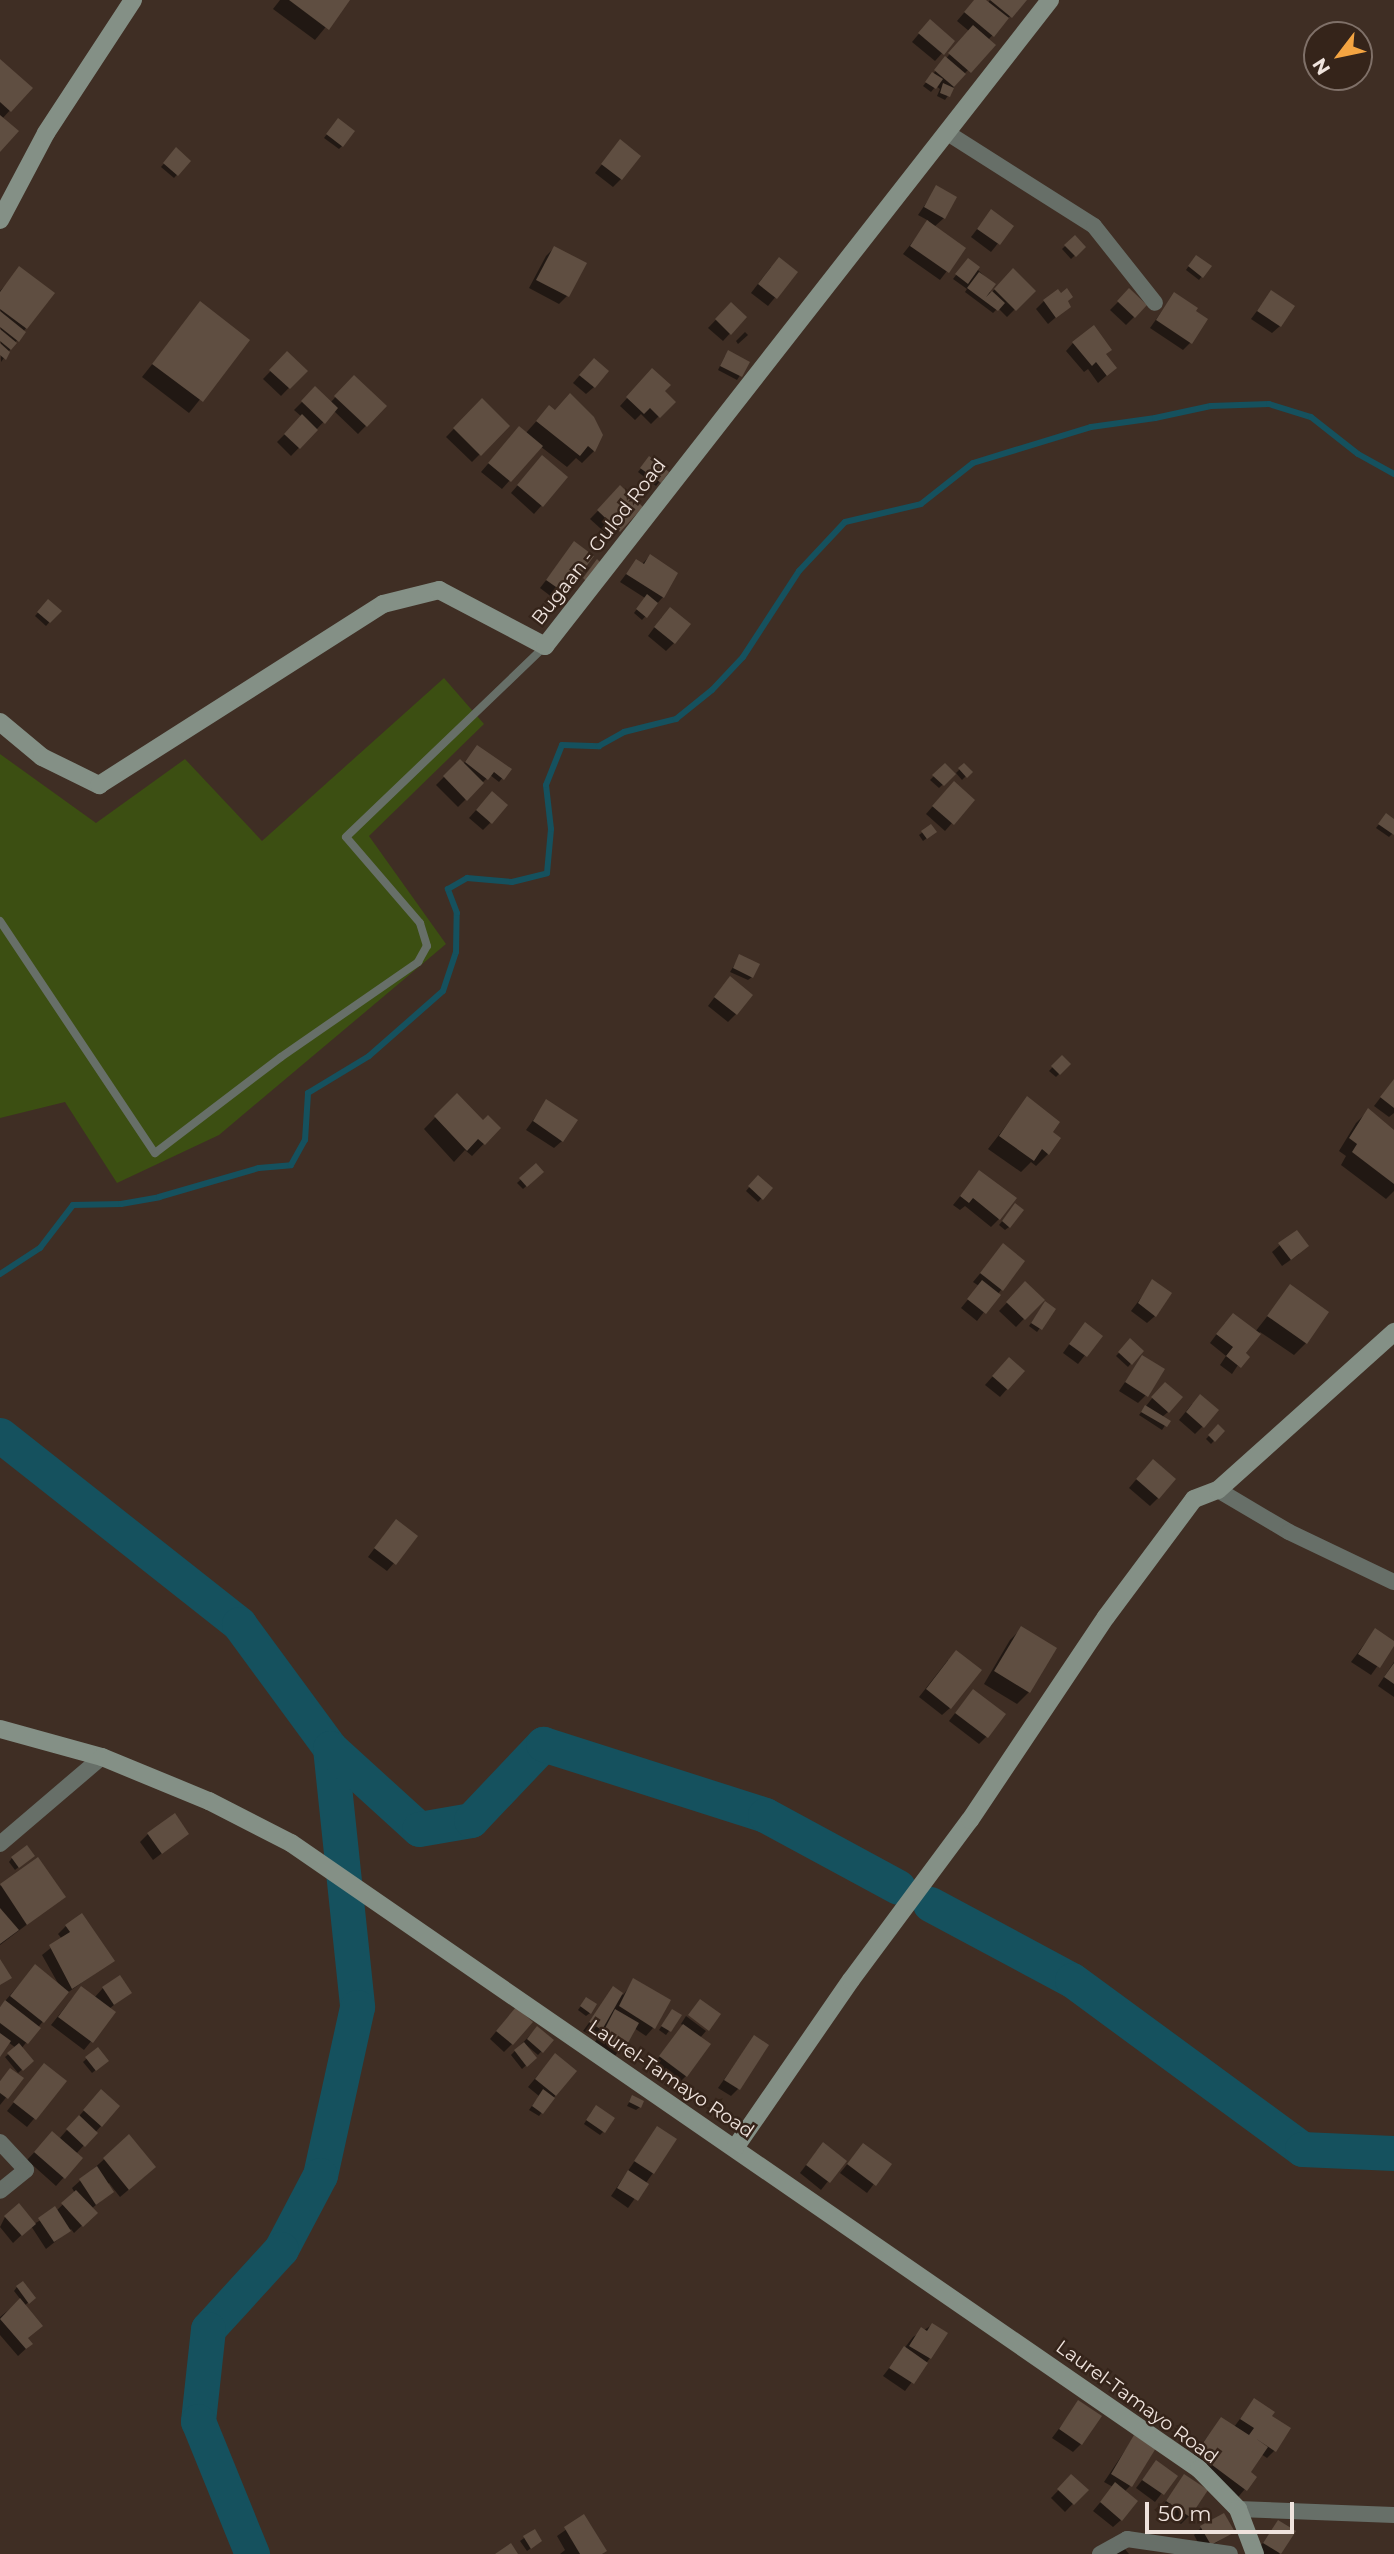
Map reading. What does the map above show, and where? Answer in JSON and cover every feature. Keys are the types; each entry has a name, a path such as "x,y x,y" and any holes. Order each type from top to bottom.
{"street":[{"path":"0,220 46,132 133,0"},
{"name":"Bugaan - Gulod Road","path":"0,722 42,757 99,785 383,604 439,590 545,646 1050,0"},
{"path":"946,132 1094,226 1155,303"},
{"path":"735,2148 851,1980 970,1820 1114,1606 1194,1499 1218,1490 1394,1332"},
{"path":"1218,1490 1289,1532 1394,1583"},
{"name":"Laurel-Tamayo Road","path":"0,1729 102,1757 209,1801 291,1843 1199,2469 1238,2510 1255,2554"},
{"path":"0,1844 102,1757"},
{"path":"0,2142 26,2170 0,2191"},
{"path":"1238,2510 1394,2515"},
{"path":"1100,2554 1127,2539 1230,2554"}],"lane":[{"path":"0,921 155,1153 281,1057 418,962 427,946 420,923 346,837 545,646"}],"green space":[{"path":"444,678 484,724 369,836 446,944 219,1135 117,1183 65,1102 0,1118 0,754 96,823 185,759 262,841"}],"building":[{"path":"289,0 350,0 329,30"},
{"path":"974,0 986,0 1009,18 994,37 964,12"},
{"path":"990,0 1027,0 1012,18"},
{"path":"930,19 955,41 944,55 918,33"},
{"path":"973,25 996,45 971,73 948,53"},
{"path":"945,56 966,74 954,87 934,70"},
{"path":"0,59 33,88 11,112 0,102"},
{"path":"932,72 943,79 936,89 925,82"},
{"path":"943,83 954,88 950,97 940,93"},
{"path":"0,115 19,131 0,152"},
{"path":"338,118 355,131 343,147 326,134"},
{"path":"620,139 641,156 622,180 601,164"},
{"path":"176,147 191,161 178,176 163,163"},
{"path":"936,185 957,197 945,219 924,207"},
{"path":"991,209 1014,226 1000,245 977,229"},
{"path":"927,220 966,248 949,273 910,246"},
{"path":"1075,235 1086,247 1076,257 1064,245"},
{"path":"554,246 587,263 569,297 536,280"},
{"path":"1196,255 1212,266 1203,278 1188,266"},
{"path":"779,257 798,272 777,299 758,284"},
{"path":"968,258 980,267 968,284 955,274"},
{"path":"19,266 55,293 27,329 0,309 0,292"},
{"path":"1013,268 1036,291 1016,311 994,289"},
{"path":"979,272 996,284 986,297 992,291 1005,303 998,311 967,288"},
{"path":"1067,288 1073,297 1068,301 1071,307 1056,318 1043,300 1058,289 1061,293"},
{"path":"1129,288 1147,305 1135,318 1117,301"},
{"path":"1271,290 1295,306 1281,327 1257,311"},
{"path":"1174,292 1198,308 1196,311 1208,319 1192,344 1156,320"},
{"path":"200,301 250,340 203,402 152,364"},
{"path":"731,302 747,317 731,335 715,319"},
{"path":"0,311 26,332 19,342 0,327"},
{"path":"1094,325 1112,350 1106,354 1117,368 1107,376 1096,362 1092,366 1072,342"},
{"path":"0,329 17,343 11,350 0,341"},
{"path":"0,343 10,352 6,360 0,355"},
{"path":"728,350 750,362 742,377 720,366"},
{"path":"287,351 308,371 290,389 269,370"},
{"path":"594,358 609,371 595,388 579,375"},
{"path":"652,368 671,385 665,391 676,402 660,418 650,408 644,414 626,397"},
{"path":"354,375 387,406 367,427 334,396"},
{"path":"315,386 338,408 325,424 301,401"},
{"path":"570,393 594,417 603,435 595,452 588,446 580,456 536,421 549,405 555,410"},
{"path":"482,398 510,426 481,456 453,428"},
{"path":"302,414 318,430 300,449 284,434"},
{"path":"519,426 543,446 511,482 488,463"},
{"path":"542,455 568,477 543,507 517,485"},
{"path":"649,456 669,472 661,483 640,468"},
{"path":"620,485 643,507 620,532 597,510"},
{"path":"574,541 594,556 566,594 546,580"},
{"path":"650,554 678,573 664,598 626,574 636,559 644,564"},
{"path":"597,559 603,565 589,584 583,578"},
{"path":"647,594 658,603 647,618 636,609"},
{"path":"48,599 62,611 50,623 37,612"},
{"path":"670,607 691,624 675,644 654,627"},
{"path":"477,745 512,769 504,780 494,772 488,780 465,762"},
{"path":"460,759 484,783 467,801 443,776"},
{"path":"945,763 956,774 944,786 932,775"},
{"path":"964,763 973,772 967,778 958,768"},
{"path":"954,781 975,800 954,825 932,806"},
{"path":"492,791 508,805 492,824 476,810"},
{"path":"1386,813 1394,819 1394,835 1378,824"},
{"path":"931,824 937,832 927,839 921,831"},
{"path":"739,954 760,964 753,978 733,968"},
{"path":"730,976 753,995 737,1015 714,997"},
{"path":"1062,1055 1071,1064 1060,1075 1051,1066"},
{"path":"1394,1079 1394,1108 1380,1097"},
{"path":"457,1093 483,1120 488,1115 501,1128 485,1145 478,1139 467,1151 434,1116"},
{"path":"1027,1096 1060,1122 1053,1132 1061,1138 1049,1155 1042,1149 1034,1161 999,1136"},
{"path":"546,1099 578,1120 563,1142 533,1121"},
{"path":"1368,1108 1394,1130 1394,1184 1352,1152 1357,1144 1349,1138"},
{"path":"536,1163 544,1172 527,1187 519,1178"},
{"path":"979,1170 1017,1198 1000,1220 973,1198 969,1203 960,1196"},
{"path":"758,1175 773,1188 763,1200 748,1186"},
{"path":"1015,1203 1024,1210 1010,1228 1002,1221"},
{"path":"1297,1230 1309,1246 1291,1260 1278,1243"},
{"path":"1003,1243 1025,1261 1003,1291 980,1273"},
{"path":"1152,1279 1172,1293 1156,1317 1138,1303"},
{"path":"982,1280 1001,1295 986,1314 967,1299"},
{"path":"1025,1281 1045,1300 1025,1320 1006,1302"},
{"path":"1290,1284 1329,1312 1307,1344 1267,1316"},
{"path":"1045,1301 1056,1309 1042,1330 1031,1323"},
{"path":"1233,1313 1261,1334 1246,1353 1250,1357 1241,1368 1226,1356 1233,1347 1216,1334"},
{"path":"1085,1322 1103,1336 1087,1357 1069,1344"},
{"path":"1130,1338 1144,1351 1132,1365 1118,1352"},
{"path":"1142,1355 1165,1369 1148,1397 1125,1382"},
{"path":"1009,1357 1025,1371 1008,1390 992,1376"},
{"path":"1165,1382 1183,1397 1169,1413 1151,1397"},
{"path":"1200,1394 1219,1410 1204,1428 1186,1412"},
{"path":"1145,1405 1171,1421 1167,1427 1141,1412"},
{"path":"1218,1424 1225,1431 1215,1442 1208,1435"},
{"path":"1153,1459 1176,1479 1159,1499 1136,1479"},
{"path":"396,1519 418,1536 396,1565 374,1548"},
{"path":"1021,1626 1057,1648 1030,1693 994,1671"},
{"path":"1375,1628 1394,1641 1394,1646 1380,1668 1358,1654"},
{"path":"956,1650 982,1670 951,1709 926,1689"},
{"path":"1394,1663 1394,1684 1384,1677"},
{"path":"973,1689 1006,1714 988,1738 955,1713"},
{"path":"175,1813 189,1834 162,1854 147,1833"},
{"path":"27,1845 35,1856 19,1868 11,1857"},
{"path":"38,1857 66,1897 27,1925 0,1884"},
{"path":"0,1908 19,1930 0,1944"},
{"path":"82,1913 115,1961 72,1989 49,1945 70,1932 65,1925"},
{"path":"0,1959 12,1978 0,1985"},
{"path":"35,1964 69,1992 44,2023 10,1996"},
{"path":"120,1975 132,1993 114,2005 102,1987"},
{"path":"633,1978 671,2000 655,2029 619,2006"},
{"path":"81,1986 116,2012 93,2043 58,2017"},
{"path":"613,1986 623,1993 602,2030 589,2022"},
{"path":"586,1997 597,2004 591,2014 580,2006"},
{"path":"700,1999 721,2014 709,2031 688,2015"},
{"path":"5,2000 41,2028 28,2044 0,2023 0,2007"},
{"path":"516,2007 533,2022 513,2045 496,2031"},
{"path":"615,2009 639,2023 624,2050 601,2036"},
{"path":"672,2009 682,2015 671,2032 661,2026"},
{"path":"683,2024 711,2044 687,2077 659,2056"},
{"path":"537,2026 554,2040 543,2053 527,2039"},
{"path":"0,2033 11,2041 0,2057"},
{"path":"754,2035 769,2045 740,2090 724,2080"},
{"path":"524,2042 537,2058 527,2067 514,2050"},
{"path":"19,2043 34,2061 23,2071 7,2053"},
{"path":"98,2047 109,2061 96,2071 85,2057"},
{"path":"555,2053 577,2071 556,2096 535,2079"},
{"path":"44,2063 67,2081 36,2120 13,2102"},
{"path":"10,2068 24,2078 8,2099 0,2093 0,2081"},
{"path":"101,2089 120,2106 102,2127 83,2110"},
{"path":"543,2089 555,2098 543,2114 532,2106"},
{"path":"632,2095 644,2101 641,2108 629,2102"},
{"path":"596,2105 615,2118 605,2133 586,2120"},
{"path":"79,2115 98,2133 85,2147 66,2129"},
{"path":"657,2126 677,2139 654,2174 634,2161"},
{"path":"52,2131 83,2158 65,2179 34,2152"},
{"path":"129,2134 156,2167 129,2190 103,2158"},
{"path":"823,2142 847,2161 830,2183 806,2165"},
{"path":"863,2143 892,2164 876,2186 847,2164"},
{"path":"97,2166 114,2192 96,2205 79,2179"},
{"path":"628,2170 649,2184 638,2201 617,2188"},
{"path":"76,2190 98,2213 83,2227 61,2203"},
{"path":"19,2203 36,2224 22,2236 4,2216"},
{"path":"55,2206 71,2231 54,2242 38,2218"},
{"path":"23,2281 36,2298 29,2304 16,2286"},
{"path":"20,2298 43,2326 28,2338 33,2344 26,2349 0,2319"},
{"path":"932,2323 948,2333 931,2359 909,2346 921,2327 927,2331"},
{"path":"904,2346 928,2363 914,2384 889,2368"},
{"path":"1254,2398 1275,2412 1272,2416 1291,2428 1276,2452 1255,2438 1268,2447 1251,2472 1257,2477 1247,2491 1196,2453 1221,2417 1249,2435 1254,2428 1240,2419"},
{"path":"1078,2400 1102,2416 1082,2445 1059,2429"},
{"path":"1134,2435 1156,2448 1132,2487 1111,2474"},
{"path":"1156,2460 1178,2476 1164,2495 1142,2480"},
{"path":"1071,2474 1089,2490 1074,2505 1057,2489"},
{"path":"1184,2474 1208,2490 1190,2517 1166,2501"},
{"path":"1115,2482 1138,2501 1122,2521 1100,2502"},
{"path":"1224,2513 1235,2532 1211,2545 1200,2526"},
{"path":"584,2514 607,2551 602,2554 580,2554 564,2527"},
{"path":"1278,2520 1296,2531 1281,2554 1263,2543"},
{"path":"535,2529 542,2541 531,2549 523,2536"},
{"path":"511,2543 518,2554 495,2554"}],"waterway":[{"path":"0,1274 40,1248 73,1205 121,1204 159,1197 259,1168 291,1165 305,1140 308,1093 369,1056 443,991 456,952 457,913 448,889 467,878 512,882 547,873 551,829 546,785 562,745 599,746 624,732 676,719 712,690 743,657 799,571 845,522 921,504 973,463 1091,427 1155,418 1211,406 1269,404 1311,417 1358,454 1394,474"},
{"path":"0,1435 239,1624 330,1748 357,2007 320,2175 281,2249 208,2329 198,2421 252,2554"},
{"path":"330,1748 419,1829 471,1820 543,1744 765,1815 898,1887"},
{"path":"930,1904 1072,1980 1302,2149 1394,2153"}]}
